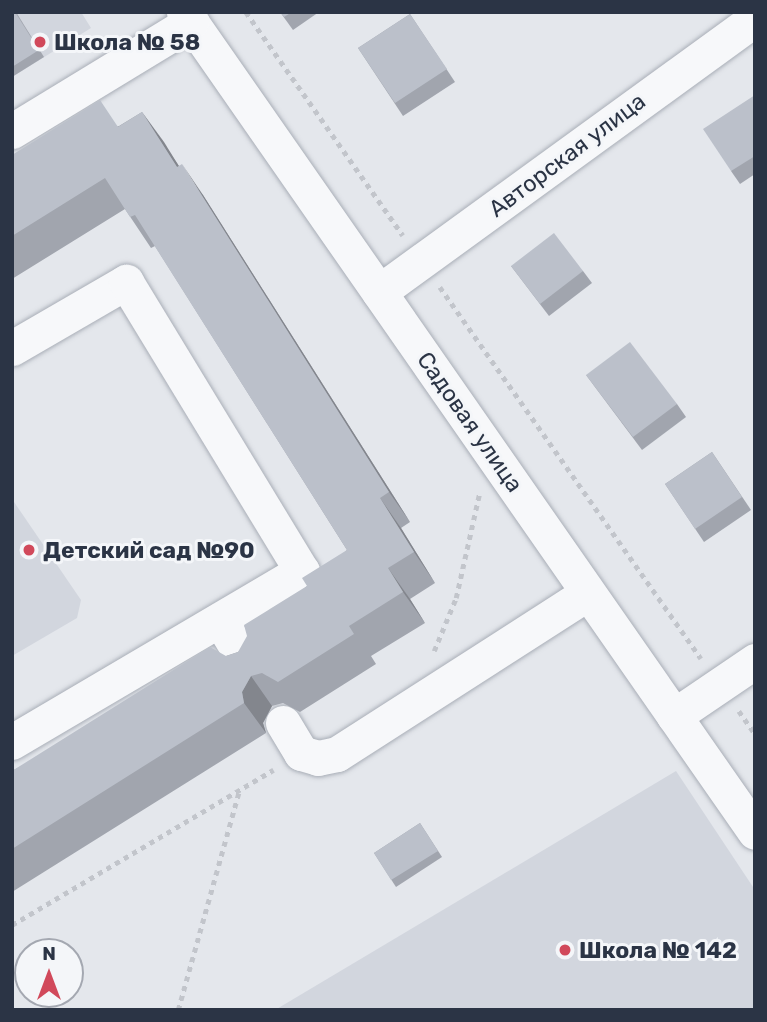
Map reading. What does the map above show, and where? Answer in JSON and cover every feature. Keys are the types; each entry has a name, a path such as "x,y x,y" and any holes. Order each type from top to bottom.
{"street":[{"path":"12,131 187,17"},
{"name":"Садовая улица","path":"187,17 755,832"},
{"name":"Авторская улица","path":"379,292 755,19"},
{"path":"12,348 125,282 302,571 12,742"},
{"path":"283,723 301,753 318,758 337,754 588,593"},
{"path":"220,620 248,666"},
{"path":"674,716 755,660"}],"path":[{"path":"246,12 755,734"},
{"path":"430,659 456,598 489,450"},
{"path":"12,925 301,753"},
{"path":"178,1010 239,790"}],"shaded area":[{"name":"Школа № 58","path":"12,12 81,12 91,28 12,77"},
{"name":"Детский сад №90","path":"12,499 81,600 77,618 12,656"},
{"name":"Школа № 142","path":"676,771 755,890 755,1010 275,1010"}],"building":[{"path":"12,12 15,12 39,50 12,67"},
{"path":"410,14 447,69 395,103 358,48"},
{"path":"755,95 755,156 731,171 703,129"},
{"path":"100,100 118,127 142,112 177,167 182,164 389,492 380,498 414,552 388,568 403,592 349,626 354,634 278,682 262,673 251,676 242,692 244,703 12,849 12,771 210,647 226,656 238,652 247,636 244,625 307,586 302,578 347,550 135,215 130,217 105,178 12,236 12,155"},
{"path":"554,233 583,271 540,304 511,266"},
{"path":"630,342 677,404 633,437 586,375"},
{"path":"712,452 742,497 695,529 665,484"},
{"path":"420,823 438,851 391,880 374,853"}],"place":[{"name":"Школа № 58","path":"40,42"},
{"name":"Детский сад №90","path":"29,550"},
{"name":"Школа № 142","path":"565,950"}]}
